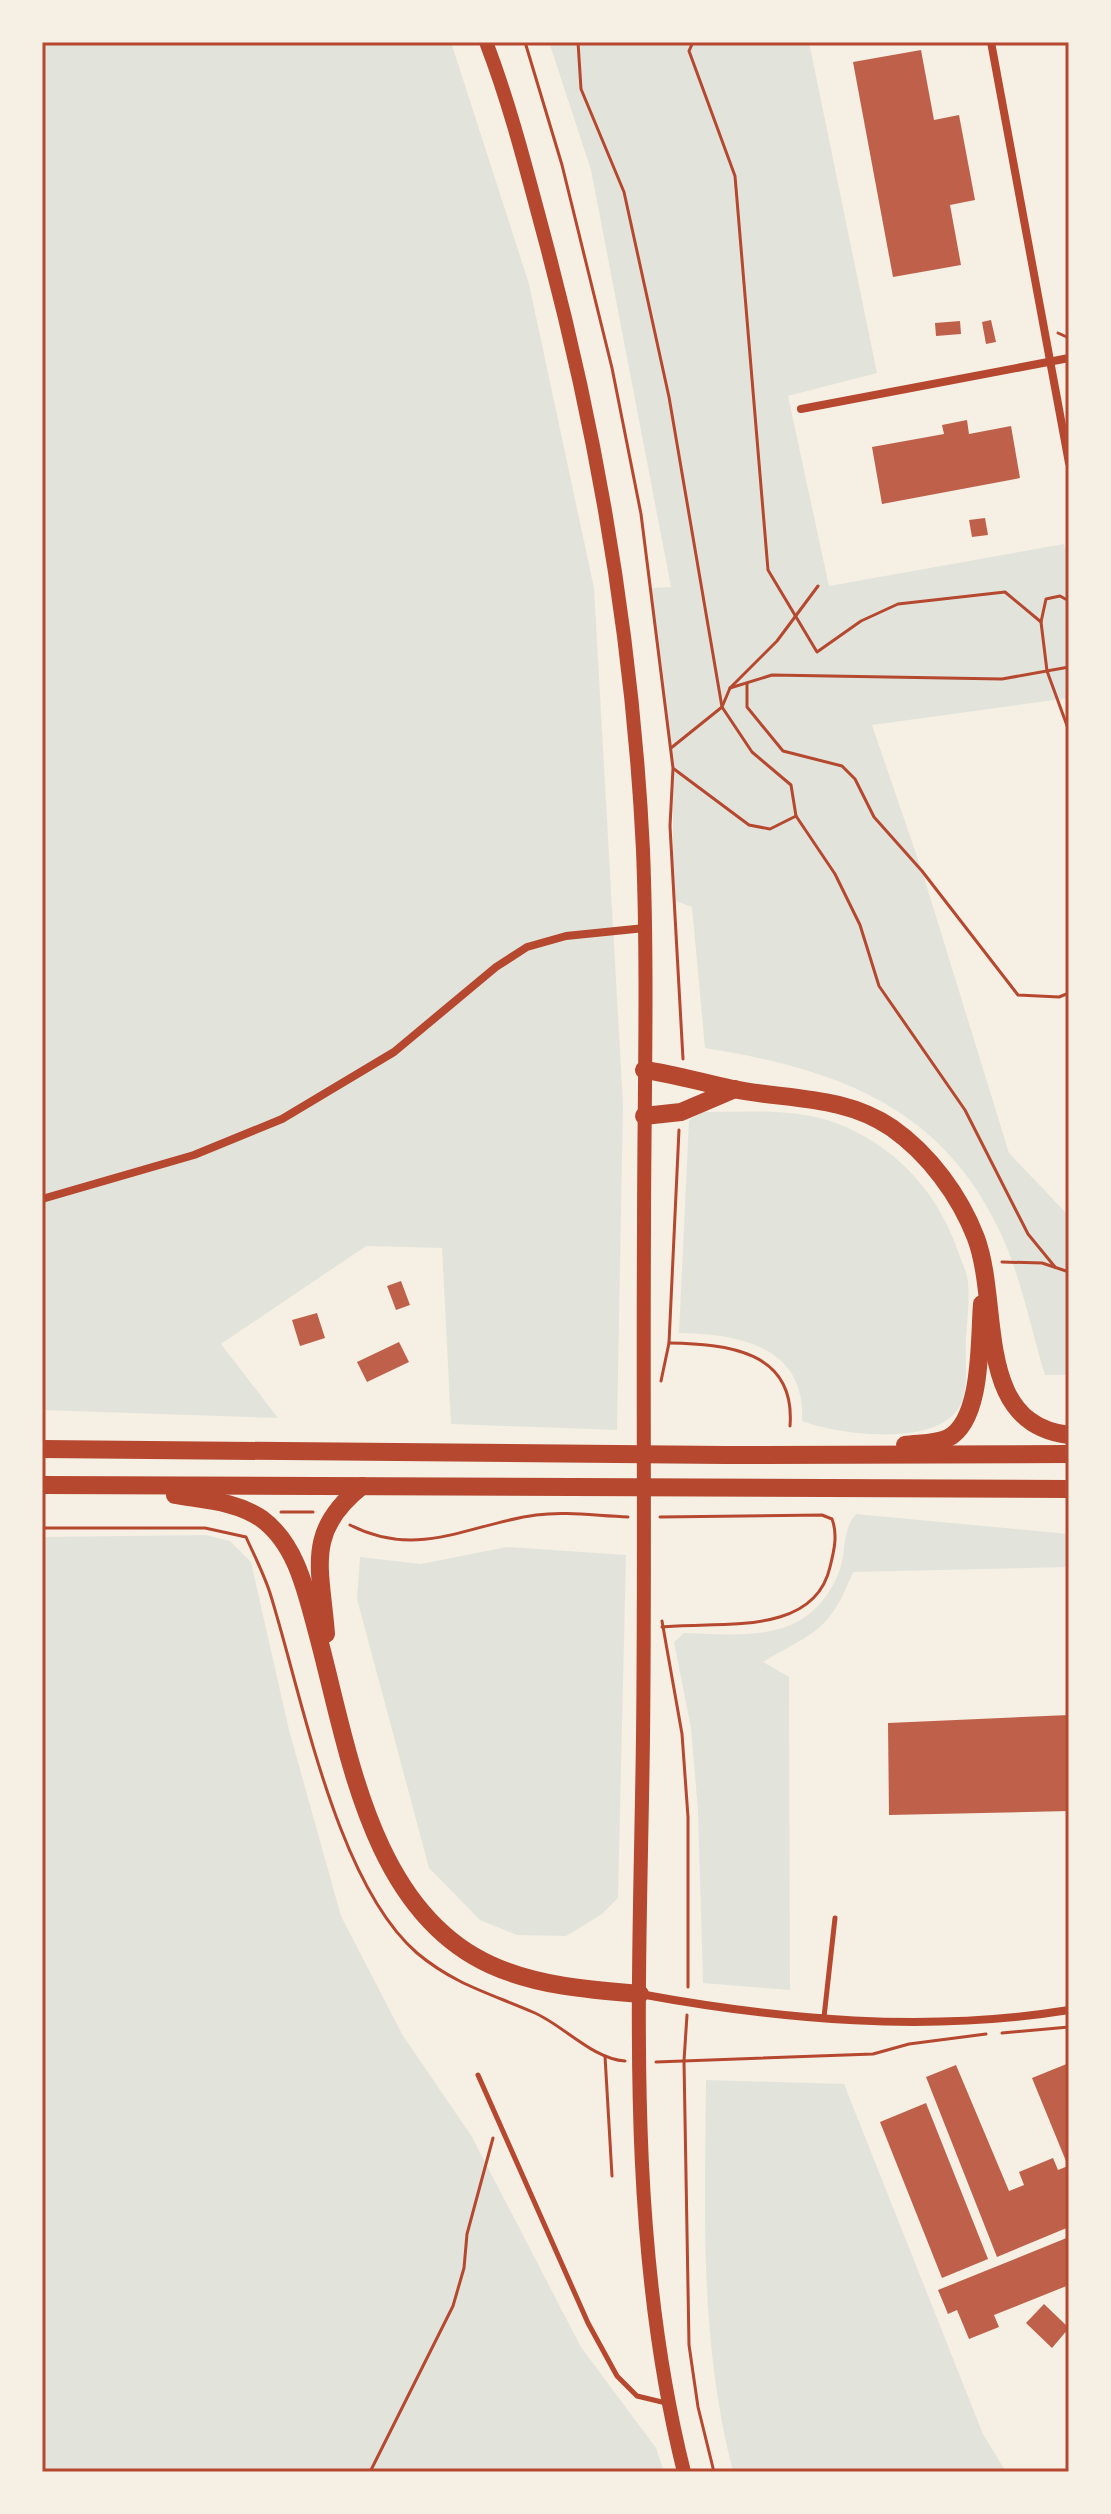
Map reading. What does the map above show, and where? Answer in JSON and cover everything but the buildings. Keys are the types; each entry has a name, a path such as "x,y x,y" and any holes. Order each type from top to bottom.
{"highway":[{"path":"644,1070 683,1075 735,1089 805,1096 859,1112 893,1129 927,1159 966,1215 984,1266 1000,1381 1018,1413 1048,1432 1069,1435"},
{"path":"644,1116 681,1112 735,1089"},
{"path":"725,1455 902,1445 946,1439 957,1432 971,1409 984,1266"},
{"path":"42,1449 725,1455 1069,1454"},
{"path":"42,1485 1069,1489"},
{"path":"112,1486 229,1503 263,1520 291,1553 303,1582 349,1761 391,1869 422,1914 451,1940 490,1965 568,1986 640,1994"},
{"path":"328,1673 320,1546 331,1515 362,1486"}],"main road":[{"path":"486,42 534,197 575,354 625,630 635,733 645,928 638,2061 650,2270 667,2404 684,2472"}],"street":[{"path":"991,42 1069,463"},
{"path":"801,409 1069,358"},
{"path":"42,1199 194,1155 282,1119 394,1052 496,967 527,947 566,936 645,928"},
{"path":"640,1994 773,2015 942,2022 1069,2010"}],"lane":[{"path":"824,2017 835,1918"},
{"path":"478,2075 588,2323 617,2376 637,2396 667,2404"}],"path":[{"path":"525,42 562,165 612,368 641,514 673,768 670,826 683,1075"},
{"path":"578,42 581,89 624,192 669,397 722,707 752,752 791,785 796,816 842,886 860,925 879,986 965,1110 1028,1234 1055,1267"},
{"path":"671,748 722,707 730,688 777,641 818,586"},
{"path":"1069,601 1060,596 1046,599 1041,622 1047,671 1068,720 1069,731"},
{"path":"730,688 772,675 1002,679 1069,667"},
{"path":"747,683 747,707 783,751 842,766 855,779 874,817 932,884 1018,995 1059,997 1069,993"},
{"path":"673,768 749,825 770,829 796,816"},
{"path":"661,1384 669,1343 681,1112"},
{"path":"984,1266 1042,1263 1069,1272"},
{"path":"669,1343 731,1347 765,1360 783,1385 790,1426"},
{"path":"246,1537 263,1520 278,1512 331,1515 363,1532 416,1541 450,1538 516,1518 550,1513 633,1517"},
{"path":"648,1517 822,1515 832,1519 836,1528 829,1574 811,1600 782,1619 662,1627"},
{"path":"42,1528 205,1528 246,1537"},
{"path":"246,1537 269,1590 343,1831 368,1891 416,1952 454,1979 559,2025 612,2060 873,2054 939,2039 1069,2027"},
{"path":"605,2056 612,2176"},
{"path":"370,2472 453,2306 482,2172 499,2123"}],"shaded area":[{"path":"42,42 451,42 529,284 594,588 623,1104 617,1430 451,1424 442,1248 366,1246 221,1344 278,1418 42,1410"},
{"path":"549,42 809,42 877,373 788,396 829,586 1064,544 1069,564 1069,698 872,725 922,871 1009,1153 1069,1216 1069,1375 1045,1375 1020,1285 1001,1234 977,1190 948,1153 916,1124 880,1100 840,1082 798,1068 705,1048 692,907 673,900 673,768 651,588 671,587 591,170"},
{"path":"703,1112 794,1113 829,1121 885,1149 916,1178 930,1195 951,1233 968,1280 965,1384 963,1399 953,1415 936,1426 890,1434 841,1431 802,1421 800,1396 793,1376 781,1360 745,1342 679,1333 689,1120"},
{"path":"856,1514 1068,1534 1069,1567 853,1572 836,1607 819,1628 763,1662 789,1677 790,1990 703,1983 698,1811 691,1728 674,1642 684,1633 753,1634 774,1630 794,1623 811,1612 827,1595 839,1572 848,1527"},
{"path":"205,1535 230,1541 251,1562 289,1730 341,1916 402,2034 472,2137 581,2347 656,2448 664,2472 42,2472 42,1537"},
{"path":"507,1547 626,1555 618,1898 602,1914 566,1936 517,1935 480,1920 429,1868 357,1599 360,1557 421,1564"},
{"path":"706,2080 844,2084 983,2434 1006,2472 733,2472 714,2373 709,2325 705,2229"}]}
